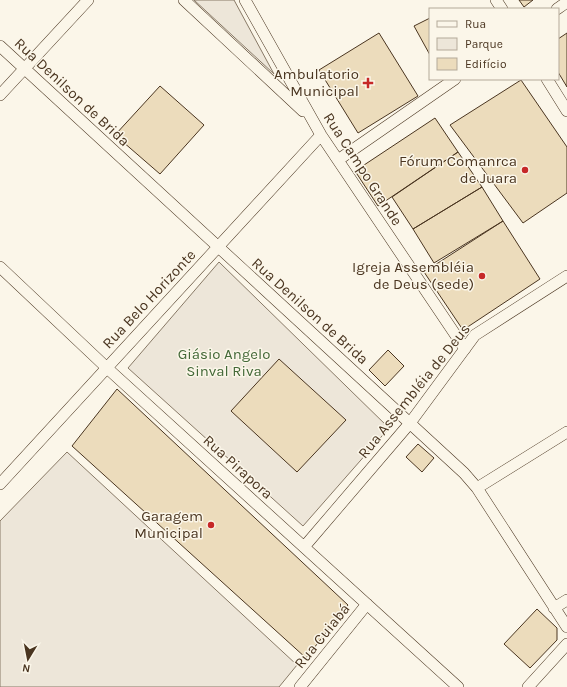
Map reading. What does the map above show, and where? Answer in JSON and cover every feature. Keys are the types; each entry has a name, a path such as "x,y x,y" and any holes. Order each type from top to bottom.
{"street":[{"path":"0,95 88,0"},
{"path":"184,0 311,118"},
{"name":"Rua Campo Grande","path":"245,0 321,135 465,350"},
{"path":"558,8 567,2"},
{"name":"Rua Denilson de Brida","path":"0,46 449,458 477,488 567,627"},
{"path":"338,160 455,80"},
{"path":"548,80 567,111"},
{"name":"Rua Belo Horizonte","path":"0,484 321,135"},
{"name":"Rua Pirapora","path":"0,267 107,368 458,687"},
{"name":"Rua Assembléia de Deus","path":"304,547 410,423 475,335 567,276"},
{"path":"477,488 567,432"},
{"path":"554,608 567,600"},
{"name":"Rua Cuiabá","path":"300,687 367,604"},
{"path":"528,687 567,644"}],"green space":[{"path":"194,0 234,0 274,74"},
{"name":"Giásio Angelo Sinval Riva","path":"219,262 389,428 303,526 128,368"},
{"path":"67,452 297,665 279,687 0,687 0,521"}],"building":[{"path":"519,0 533,0 524,7"},
{"path":"429,18 429,53 414,26"},
{"name":"Ambulatorio Municipal","path":"379,33 418,96 358,133 319,70"},
{"path":"567,33 567,87 559,74 559,38"},
{"name":"Fórum Comanrca de Juara","path":"521,80 567,147 567,193 523,223 450,125"},
{"path":"160,86 204,125 160,174 115,135"},
{"path":"435,118 458,152 378,206 355,171"},
{"path":"458,152 482,187 413,229 392,197"},
{"path":"482,187 503,221 434,263 413,229"},
{"name":"Igreja Assembléia de Deus (sede)","path":"503,221 540,279 463,330 424,272"},
{"path":"388,350 404,366 385,386 369,370"},
{"path":"279,359 346,420 297,472 231,411"},
{"name":"Garagem Municipal","path":"117,389 348,605 306,658 72,446"},
{"path":"418,444 434,458 422,472 406,457"},
{"path":"537,609 557,628 557,640 530,668 504,644"}],"place":[{"name":"Ambulatorio Municipal","path":"368,83"},
{"name":"Fórum Comanrca de Juara","path":"525,170"},
{"name":"Igreja Assembléia de Deus (sede)","path":"482,276"},
{"name":"Garagem Municipal","path":"211,525"}]}
